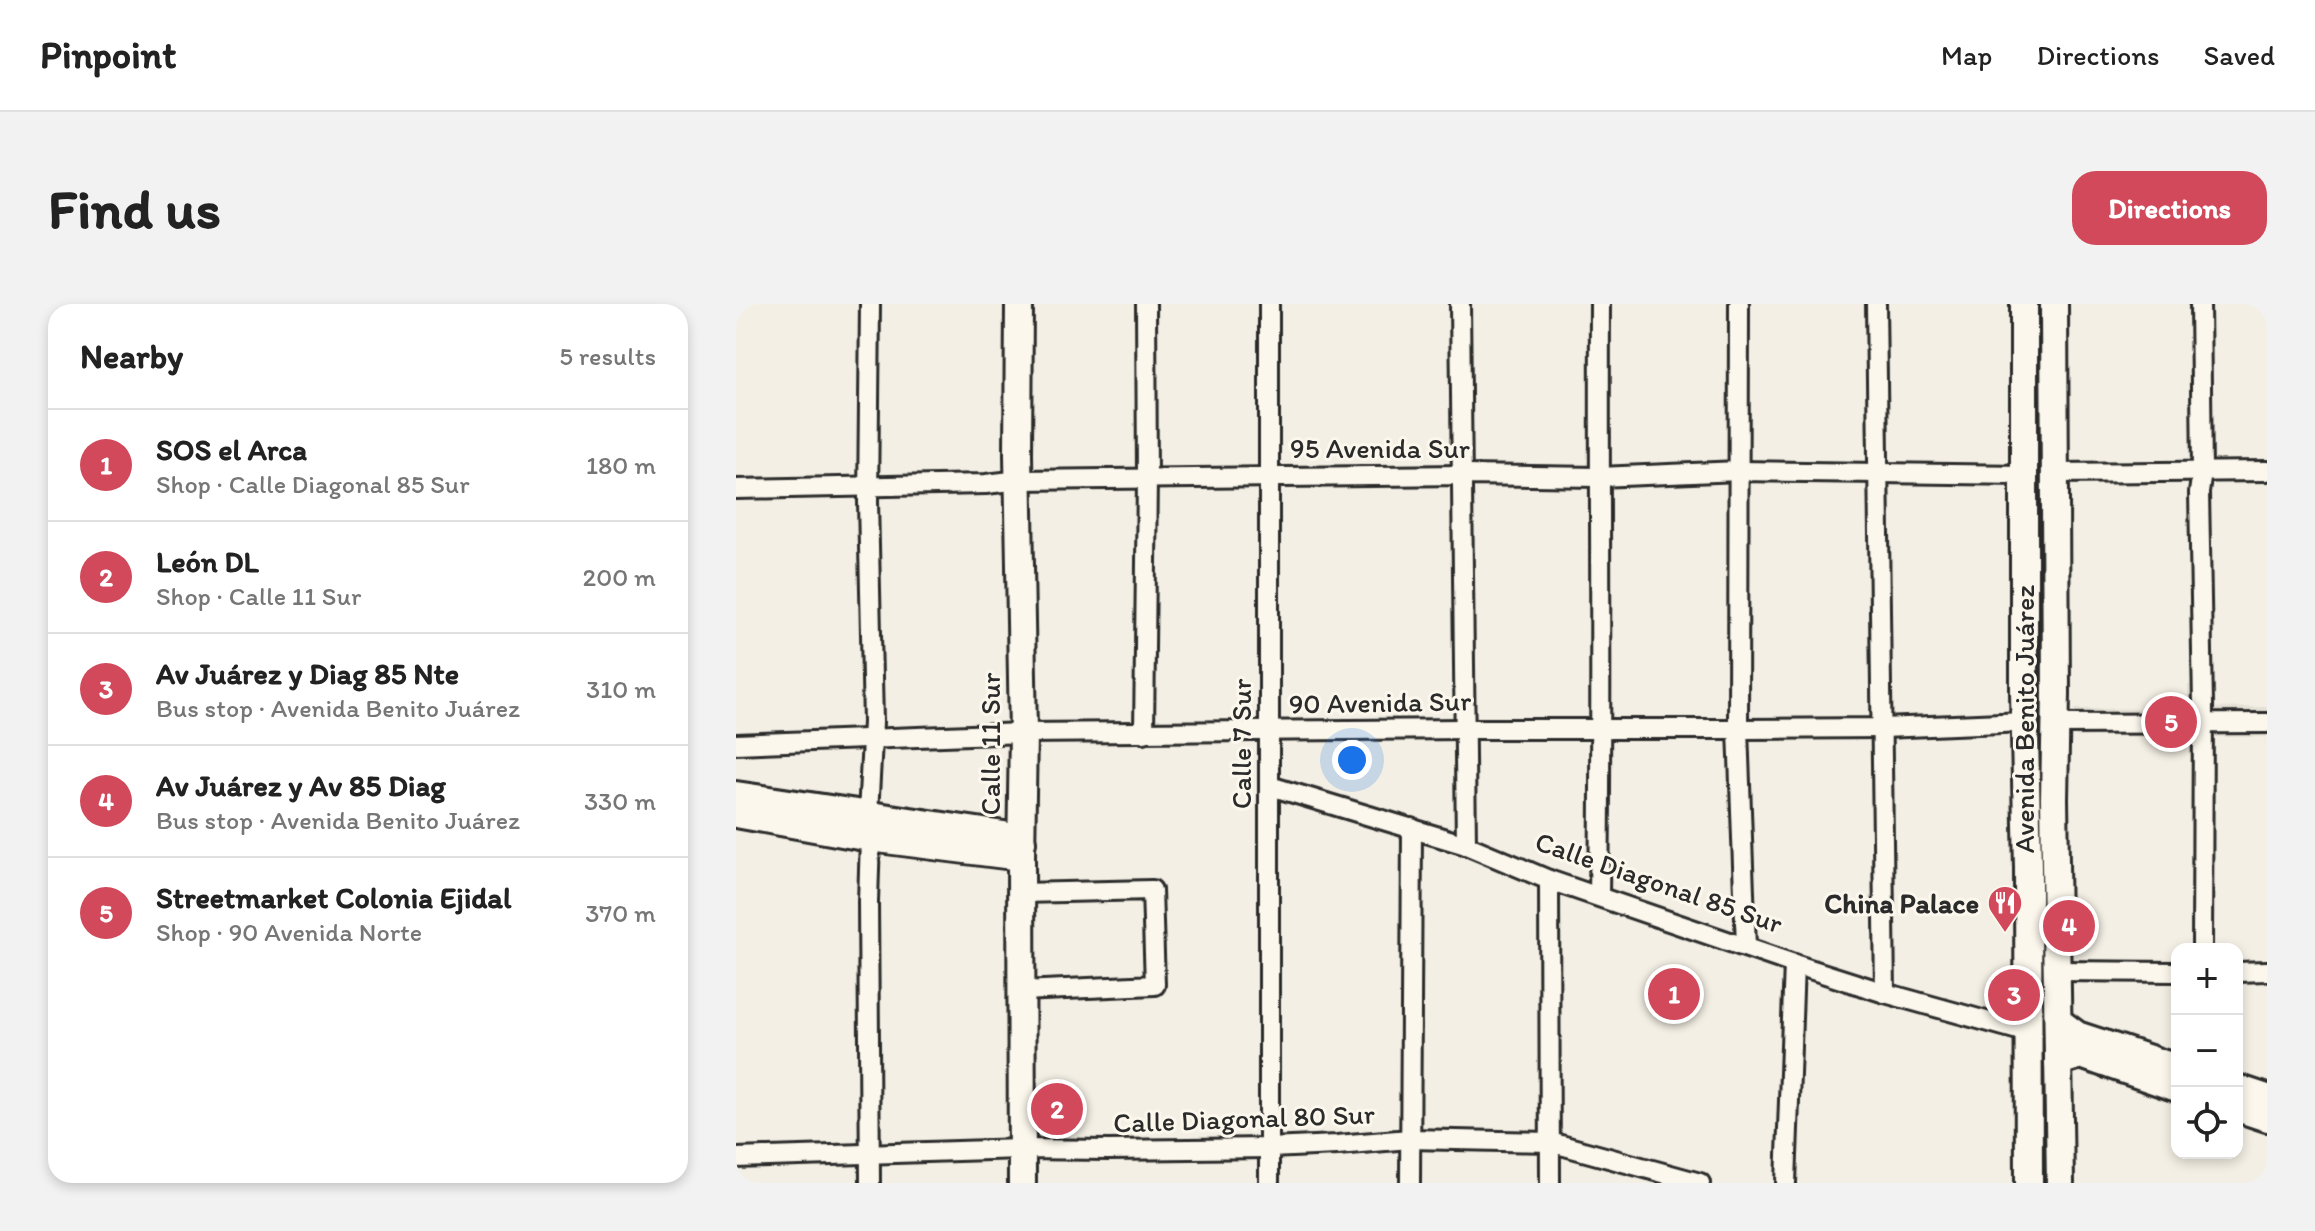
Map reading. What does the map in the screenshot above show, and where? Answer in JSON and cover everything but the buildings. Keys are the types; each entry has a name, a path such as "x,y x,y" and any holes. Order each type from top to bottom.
{"main road":[{"name":"Calle 11 Sur","path":"1003,304 1012,482 1015,1150 1022,1183"},
{"name":"Calle 11 Sur","path":"1012,482 1018,454 1019,304"},
{"path":"2024,310 2036,328 2041,330 2054,313"},
{"name":"Avenida Benito Juárez","path":"2024,310 2029,1183"},
{"name":"Avenida Benito Juárez","path":"2054,313 2054,799 2060,1183"},
{"path":"2025,359 2036,351 2043,351 2055,362"},
{"path":"736,795 869,826"},
{"path":"2027,797 2038,811 2054,799"},
{"path":"736,814 869,826 1013,847"},
{"name":"Calle 11 Sur","path":"1008,1183 1015,1150 1021,991 1021,893 1013,847"},
{"path":"2028,868 2045,861 2056,873"},
{"path":"2058,1021 2077,1035 2171,1066"},
{"path":"2058,1062 2081,1055 2174,1087"},
{"path":"2243,1090 2267,1098"},
{"path":"2243,1110 2267,1118"}],"street":[{"path":"870,304 870,1183"},
{"path":"1144,733 1146,304"},
{"name":"Calle 7 Sur","path":"1269,304 1269,1183"},
{"path":"1460,304 1466,845"},
{"path":"1599,896 1600,304"},
{"path":"1739,304 1738,729 1746,947"},
{"path":"1876,304 1885,993"},
{"path":"2200,304 2202,943"},
{"name":"95 Avenida Sur","path":"736,489 1147,478 1599,477 1739,471 2024,475"},
{"path":"2055,473 2267,471"},
{"name":"90 Avenida Sur","path":"736,744 1014,733 1883,728 2025,722"},
{"path":"2056,724 2267,723"},
{"name":"Calle Diagonal 85 Sur","path":"1270,786 1466,845 1549,880 1794,964 2029,1033"},
{"path":"1410,1183 1412,828"},
{"path":"1549,880 1550,1183"},
{"path":"1021,893 1152,890 1155,985 1021,991"},
{"path":"1786,1183 1794,964"},
{"path":"2057,971 2171,972"},
{"path":"2243,972 2267,971"},
{"name":"Calle Diagonal 80 Sur","path":"736,1158 1015,1150 1269,1148 1410,1139 1550,1142 1700,1183"}],"shaded area":[{"path":"2215,684 2216,708 2267,707 2267,737 2213,737 2213,755 2190,756 2189,736 2076,737 2075,709 2188,708 2188,685"}],"green space":[{"path":"2043,360 2046,802 2040,805 2034,798 2034,363"},
{"path":"2043,867 2049,1183 2039,1183 2037,872"}],"place":[{"name":"Streetmarket Colonia Ejidal","path":"2171,722"},
{"name":"Av Juárez y Av 85 Diag","path":"2069,926"},
{"name":"China Palace","path":"2005,934"},
{"name":"SOS el Arca","path":"1674,994"},
{"name":"Av Juárez y Diag 85 Nte","path":"2014,995"},
{"name":"León DL","path":"1057,1109"}]}
